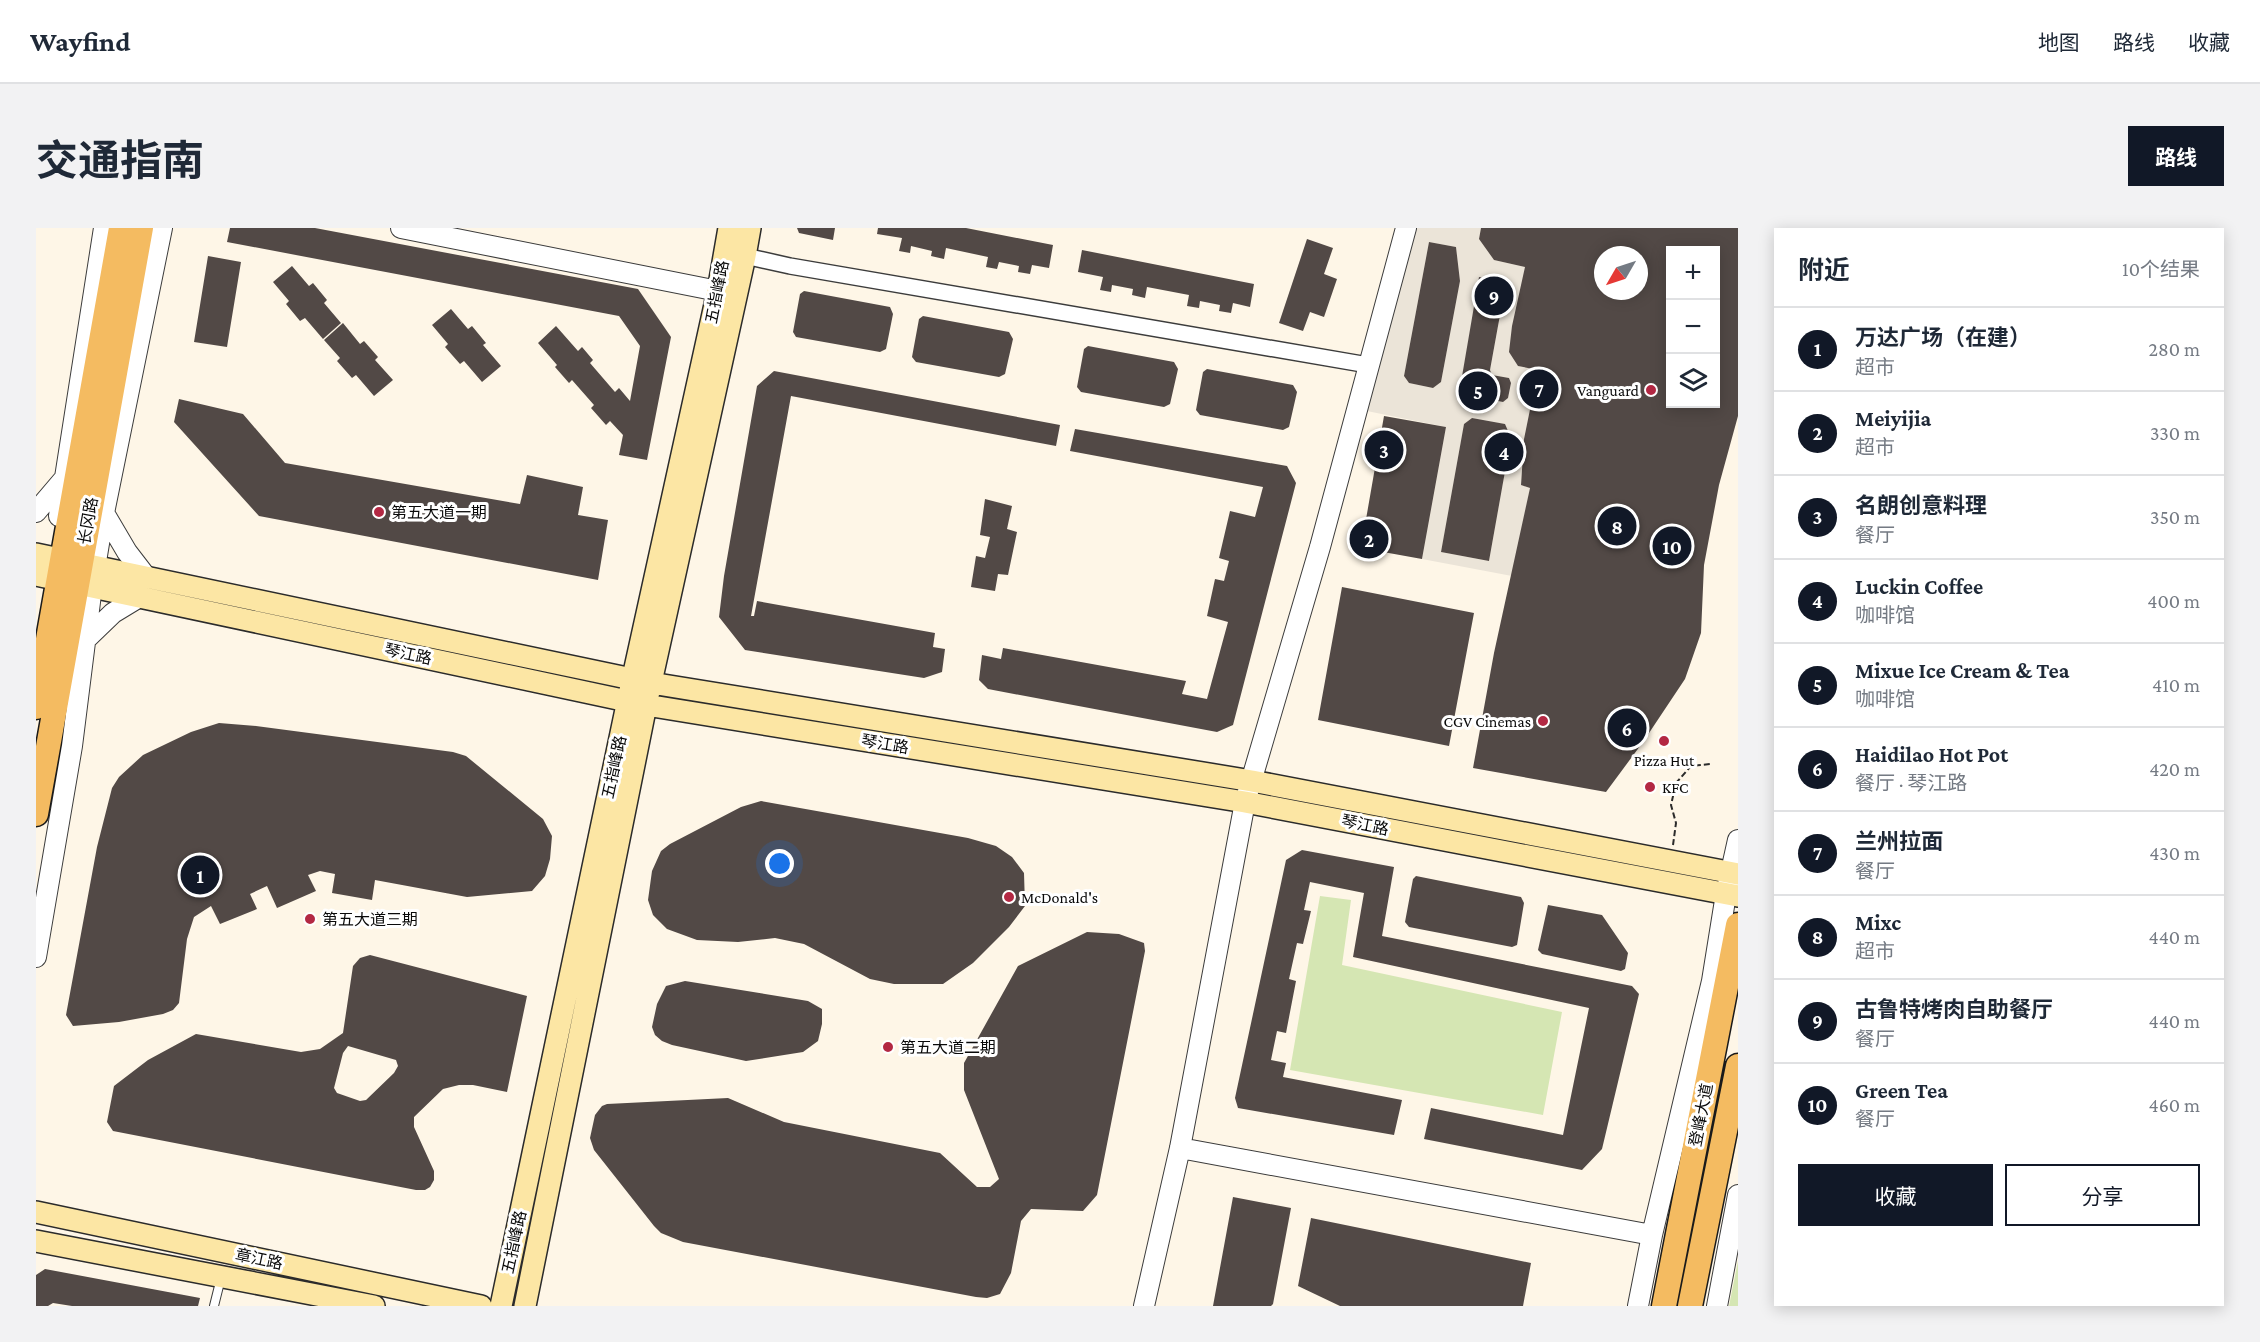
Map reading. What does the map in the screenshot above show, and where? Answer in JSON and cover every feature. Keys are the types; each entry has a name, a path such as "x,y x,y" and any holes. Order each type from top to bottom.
{"main road":[{"name":"长冈路","path":"36,814 64,570 121,228"},
{"name":"长冈路","path":"36,707 64,570 141,228"},
{"name":"五指峰路","path":"642,681 729,228"},
{"name":"五指峰路","path":"501,1306 642,681 750,228"},
{"name":"琴江路","path":"64,570 637,703 1245,802 1732,895"},
{"name":"琴江路","path":"144,587 642,681 1252,781 1734,873"},
{"name":"五指峰路","path":"525,1306 637,703"},
{"name":"登峰大道","path":"1664,1306 1738,925"},
{"name":"登峰大道","path":"1690,1306 1738,1066"},
{"name":"章江路","path":"36,1212 482,1306"},
{"name":"章江路","path":"36,1240 374,1306"}],"street":[{"path":"36,957 72,746 85,640 64,570 64,479 104,228"},
{"path":"36,647 64,570 104,513 162,228"},
{"path":"401,228 718,291"},
{"path":"1144,1306 1180,1148 1245,802 1320,547 1406,228"},
{"path":"745,256 790,266 1368,365"},
{"path":"36,512 64,479"},
{"path":"85,640 144,587 104,513"},
{"path":"1638,1306 1652,1235 1732,895 1738,840"},
{"path":"1180,1148 1652,1235"},
{"path":"1717,1306 1738,1195"}],"lane":[{"path":"214,1306 221,1276"}],"path":[{"path":"1672,850 1676,823 1671,805 1676,783 1691,766 1710,764"}],"green space":[{"path":"1320,896 1351,900 1342,965 1562,1012 1543,1115 1290,1070"},
{"path":"1738,1261 1738,1306 1729,1306"}],"shaded area":[{"path":"1406,228 1481,228 1479,239 1494,260 1525,267 1518,366 1538,370 1524,439 1521,485 1530,488 1512,576 1422,559 1446,427 1357,409","holes":["1429,242 1456,247 1460,281 1441,382 1433,388 1409,383 1404,376","1480,277 1506,282 1490,370 1492,375 1509,378 1511,383 1508,398 1503,401 1465,394 1460,388","1472,418 1504,424 1511,438 1489,561 1441,552 1464,424"]}],"building":[{"path":"230,228 315,228 638,289 671,337 647,460 619,455 623,435 610,421 606,425 591,408 594,405 572,380 569,383 538,343 556,326 578,351 582,347 593,360 590,363 615,392 619,388 630,401 640,346 619,316 227,242"},
{"path":"797,228 835,228 833,240 799,233"},
{"path":"878,228 966,228 1053,245 1049,268 1032,265 1030,274 1018,272 1019,266 999,262 997,269 986,267 988,257 946,248 944,259 931,256 932,251 911,246 910,253 899,251 902,238 877,234"},
{"path":"1481,228 1738,228 1738,416 1719,485 1704,565 1701,633 1685,679 1606,792 1473,768 1494,653 1530,488 1521,485 1524,439 1538,370 1518,366 1509,352 1512,326 1525,267 1494,260 1479,239"},
{"path":"1307,239 1333,248 1324,274 1337,279 1324,317 1310,312 1303,331 1279,323"},
{"path":"1429,242 1456,247 1460,281 1441,382 1433,388 1409,383 1404,376"},
{"path":"1082,250 1254,284 1250,307 1233,303 1231,313 1219,311 1220,305 1200,301 1199,308 1187,306 1189,295 1147,287 1145,298 1132,295 1133,289 1112,285 1111,292 1100,290 1103,277 1078,272"},
{"path":"208,256 241,262 227,347 194,342"},
{"path":"292,266 309,286 313,283 327,300 324,303 341,323 323,339 305,318 300,321 286,304 289,301 273,282"},
{"path":"1479,277 1506,282 1490,370 1492,375 1509,378 1511,383 1508,398 1503,402 1464,394 1460,388"},
{"path":"804,291 890,307 893,314 886,349 880,352 796,337 793,332 800,294"},
{"path":"451,309 468,329 472,326 486,343 483,345 501,366 482,382 464,361 460,364 445,347 448,344 432,325"},
{"path":"923,316 1009,332 1013,339 1005,374 999,377 916,362 912,357 919,319"},
{"path":"343,323 360,344 364,341 378,357 375,360 393,380 374,396 356,375 352,378 337,361 340,358 324,340"},
{"path":"1088,346 1174,362 1178,369 1170,404 1164,407 1081,392 1077,387 1084,349"},
{"path":"1207,369 1293,385 1297,392 1289,427 1283,430 1200,415 1196,410 1203,372"},
{"path":"774,371 1060,425 1056,446 791,396 751,616 754,616 757,601 935,633 933,647 945,649 942,672 924,678 745,650 719,617 757,386"},
{"path":"179,399 243,414 285,463 520,504 527,475 583,487 578,515 608,520 598,580 259,516 174,422"},
{"path":"1384,416 1446,427 1422,559 1361,548"},
{"path":"1472,418 1505,424 1511,438 1489,561 1441,552 1464,424"},
{"path":"1075,429 1287,466 1296,483 1233,725 1217,732 988,689 979,680 982,655 1001,659 1003,648 1186,681 1182,694 1207,699 1228,622 1207,616 1215,579 1224,581 1229,561 1219,558 1230,511 1255,517 1263,487 1070,451"},
{"path":"985,499 1012,506 1007,529 1017,532 1008,575 998,574 995,591 971,587 976,556 985,558 990,537 980,535"},
{"path":"1342,587 1474,613 1449,746 1318,720"},
{"path":"219,723 453,752 466,756 543,819 552,836 550,859 545,876 532,891 467,897 375,880 372,900 332,893 335,874 320,871 308,875 316,891 277,908 267,886 250,894 257,909 220,924 211,906 194,917 187,939 179,1003 173,1010 119,1022 73,1026 66,1015 97,847 112,788 119,777 143,755 191,732"},
{"path":"761,801 968,838 996,846 1012,857 1024,873 1025,906 1009,927 973,963 943,984 894,984 870,979 804,944 775,938 738,942 697,940 667,929 653,915 648,900 652,871 661,851 741,807"},
{"path":"1302,850 1394,867 1382,936 1632,986 1639,994 1602,1149 1582,1170 1424,1139 1431,1108 1563,1135 1589,1008 1353,957 1364,893 1310,882 1304,910 1311,911 1303,944 1297,943 1289,979 1296,981 1286,1033 1277,1031 1271,1060 1286,1063 1283,1077 1402,1100 1394,1135 1238,1108 1235,1098 1286,860"},
{"path":"1416,876 1521,897 1524,903 1517,945 1512,947 1409,927 1405,922 1413,879"},
{"path":"1548,905 1602,915 1628,953 1625,969 1621,971 1542,954 1538,950"},
{"path":"1087,932 1119,934 1144,943 1145,951 1097,1195 1083,1211 1031,1209 1021,1221 1011,1273 1000,1294 987,1298 976,1297 683,1242 661,1233 654,1226 594,1150 590,1138 595,1115 602,1106 607,1104 728,1098 784,1122 940,1153 977,1187 990,1187 999,1179 964,1090 964,1063 1018,966"},
{"path":"370,955 527,996 507,1092 473,1085 459,1085 443,1089 414,1117 414,1127 434,1171 434,1180 430,1187 425,1190 416,1190 113,1131 107,1122 114,1086 148,1060 196,1034 301,1052 320,1049 343,1033 353,966 360,958","holes":["348,1046 396,1060 398,1066 394,1073 366,1100 360,1101 337,1093 334,1088 343,1053"]},
{"path":"685,981 808,1001 822,1009 822,1024 818,1041 803,1052 746,1061 662,1041 655,1035 652,1027 657,1004 666,986"},
{"path":"1233,1197 1291,1208 1271,1306 1213,1306"},
{"path":"1311,1218 1531,1263 1523,1306 1340,1306 1298,1286"},
{"path":"45,1269 200,1298 198,1306 72,1306 53,1303 48,1306 36,1306 36,1275"}],"place":[{"name":"古鲁特烤肉自助餐厅","path":"1494,296"},
{"name":"兰州拉面","path":"1539,389"},
{"name":"Vanguard","path":"1651,390"},
{"name":"Mixue Ice Cream & Tea","path":"1478,391"},
{"name":"名朗创意料理","path":"1384,450"},
{"name":"Luckin Coffee","path":"1504,452"},
{"name":"第五大道一期","path":"379,512"},
{"name":"Mixc","path":"1617,526"},
{"name":"Meiyijia","path":"1369,539"},
{"name":"Green Tea","path":"1672,546"},
{"name":"CGV Cinemas","path":"1543,721"},
{"name":"Haidilao Hot Pot","path":"1627,728"},
{"name":"Pizza Hut","path":"1664,741"},
{"name":"KFC","path":"1650,787"},
{"name":"万达广场（在建）","path":"200,875"},
{"name":"McDonald's","path":"1009,897"},
{"name":"第五大道三期","path":"310,919"},
{"name":"第五大道二期","path":"888,1047"}]}
